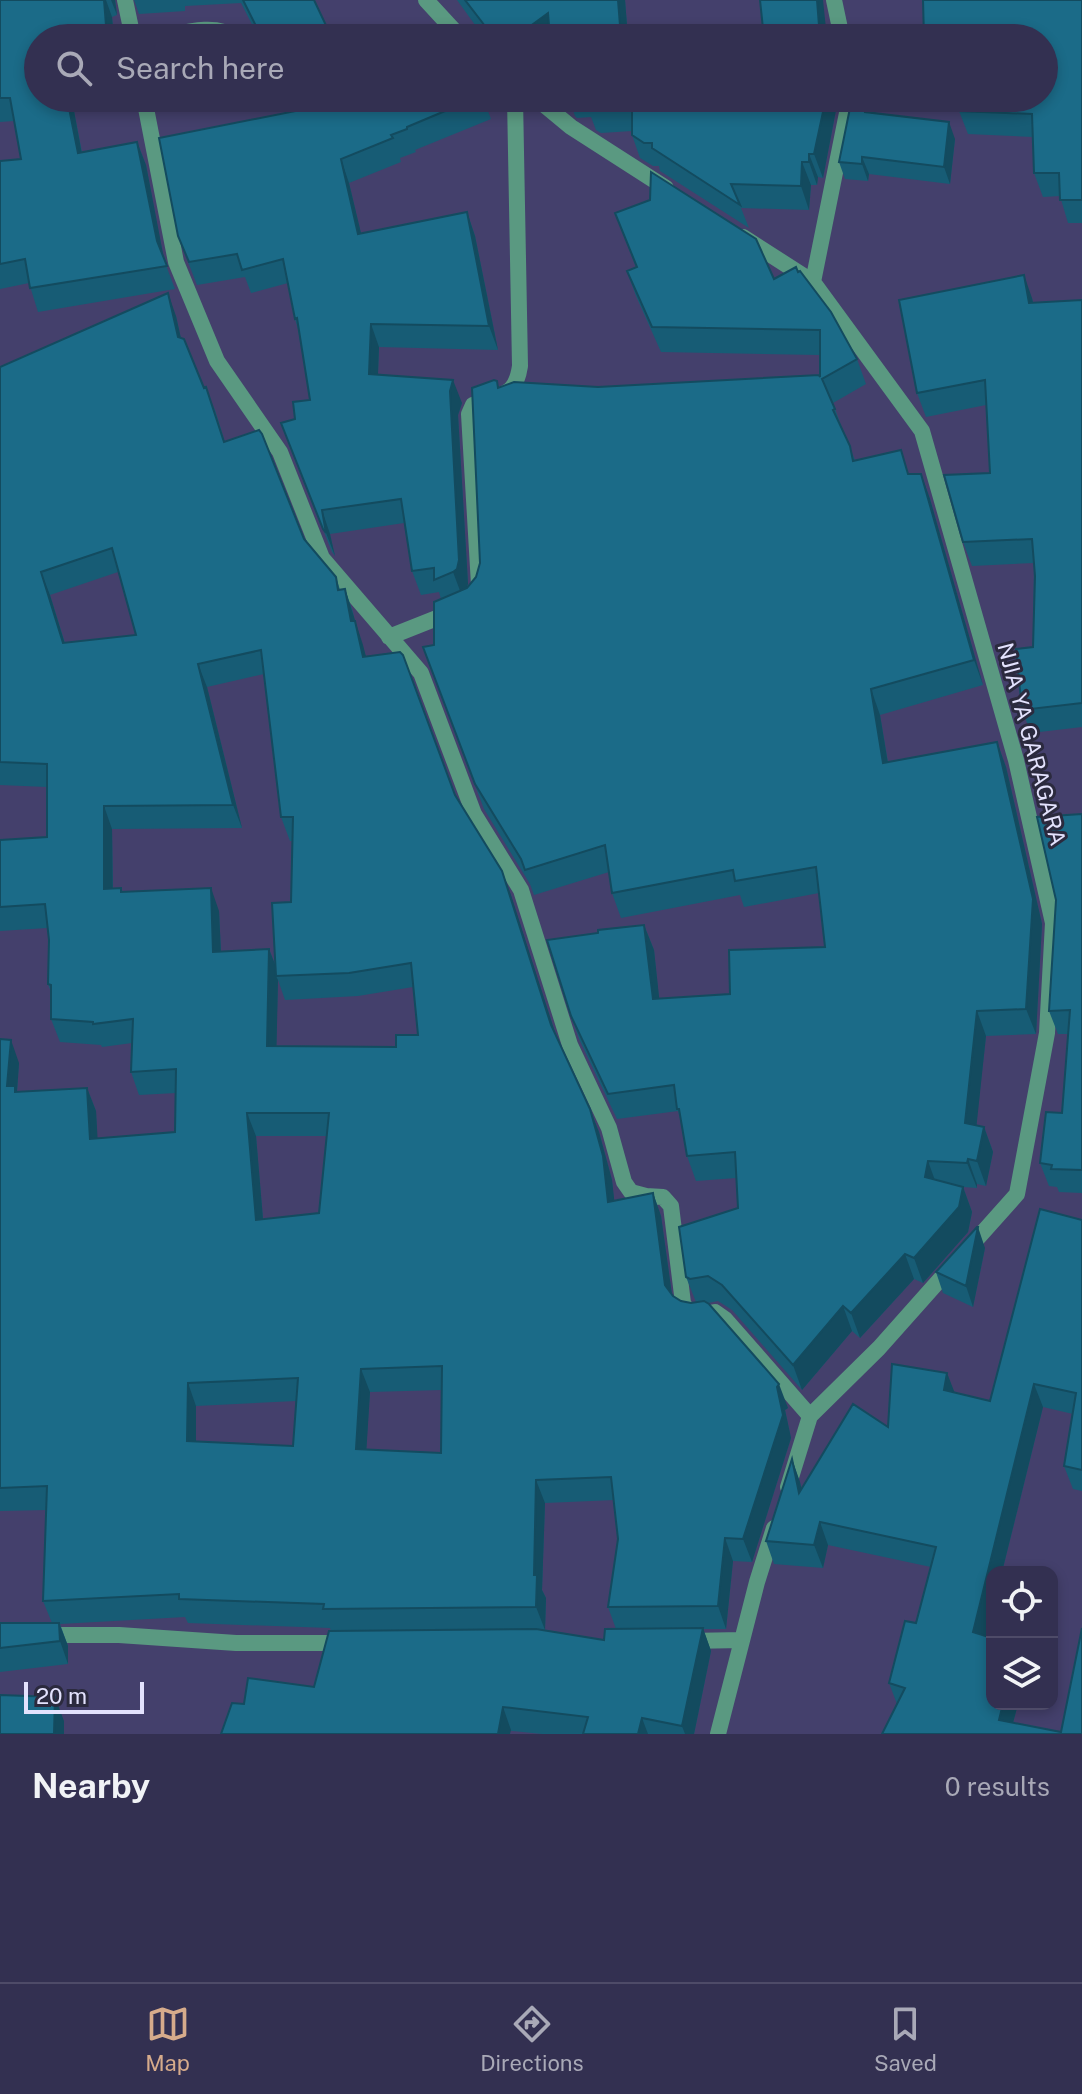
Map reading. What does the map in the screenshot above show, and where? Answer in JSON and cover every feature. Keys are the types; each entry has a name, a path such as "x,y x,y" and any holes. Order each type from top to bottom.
{"street":[{"path":"125,0 130,24"},
{"path":"426,0 447,24"},
{"path":"834,0 839,24"},
{"path":"147,112 176,262 217,361 280,452 322,558 421,673 474,814 521,890 570,1045 609,1128 624,1182 631,1192 663,1197 671,1206 683,1303 688,1313 697,1317 715,1312 725,1319 810,1416"},
{"path":"389,637 468,605 475,598 479,585 469,414 473,405 508,393 518,382 520,366 515,112"},
{"path":"553,112 571,127 679,196"},
{"path":"813,282 847,112"},
{"name":"NJIA YA GARAGARA","path":"718,1734 757,1582 810,1416 879,1348 1017,1194 1047,1033 1053,923 1016,760 922,431 813,282 732,230"},
{"path":"24,1635 119,1635 236,1643 362,1643"},
{"path":"679,1641 742,1640"}],"building":[{"path":"0,0 104,0 106,24 24,24 24,112 70,112 78,153 137,142 157,241 167,266 30,288 25,259 0,264 0,161 21,159 10,98 0,98"},
{"path":"243,0 314,0 325,24 255,24"},
{"path":"465,0 618,0 620,24 549,24 548,13 533,24 483,24"},
{"path":"760,0 817,0 819,24 763,24"},
{"path":"923,0 1082,0 1082,200 1060,200 1059,173 1034,173 1032,114 983,112 1058,112 1058,24 924,24"},
{"path":"291,112 443,112 391,135 393,138 341,159 358,234 467,212 489,326 371,324 369,374 453,380 450,391 459,560 453,572 434,580 434,568 412,571 401,499 322,510 326,533 323,529 281,423 295,419 293,402 310,400 297,318 283,259 242,270 237,254 189,262 178,236 159,138"},
{"path":"632,112 823,112 814,154 809,154 809,162 802,162 801,186 731,184 740,205 652,148 652,143 644,143 632,135"},
{"path":"849,112 949,122 944,167 862,157 862,164 839,162"},
{"path":"651,172 756,239 774,279 796,267 800,271 831,312 857,359 822,379 850,446 853,461 901,450 908,474 921,474 974,660 871,689 883,763 997,742 1033,899 1026,1009 977,1011 965,1123 984,1127 977,1161 928,1161 925,1177 963,1187 959,1207 914,1258 905,1254 851,1313 843,1306 793,1365 722,1285 708,1276 686,1277 679,1227 738,1208 735,1152 687,1156 674,1085 608,1094 571,1016 547,940 644,925 653,999 730,994 729,950 825,947 816,867 735,881 733,870 612,893 605,845 525,870 475,784 423,647 434,645 434,602 467,588 476,577 480,563 472,388 494,380 498,388 514,382 598,387 820,377 820,330 652,327 627,271 637,267 615,213 650,200"},
{"path":"1024,275 1029,303 1082,300 1082,703 1022,710 1016,649 1033,647 1035,576 1032,539 963,542 944,475 990,473 985,380 917,393 899,300"},
{"path":"168,293 178,337 184,339 206,387 224,442 259,430 262,434 304,539 336,577 338,590 345,589 363,657 400,652 403,655 455,795 502,871 551,1025 590,1109 603,1156 608,1202 653,1193 665,1285 681,1301 704,1301 709,1304 779,1384 783,1415 743,1539 725,1538 718,1606 608,1607 618,1539 611,1477 536,1480 536,1607 323,1609 324,1604 179,1599 179,1594 43,1601 47,1486 0,1488 0,1039 11,1040 7,1086 15,1086 15,1092 87,1088 90,1139 175,1132 176,1069 131,1072 133,1019 93,1024 51,1019 45,904 0,907 0,840 47,837 47,764 0,762 0,367","holes":["112,548 136,635 63,643 41,572","261,650 281,817 293,817 291,902 272,903 276,976 349,973 411,963 418,1035 396,1035 396,1047 267,1046 269,949 213,952 211,888 121,892 121,888 104,889 104,806 233,805 198,664","247,1113 329,1113 319,1213 256,1220","442,1366 441,1453 356,1449 361,1369","298,1378 293,1446 187,1441 188,1383"]},
{"path":"1082,814 1082,1170 1051,1169 1052,1165 1040,1163 1046,1112 1062,1113 1070,1010 1049,1011 1056,900 1037,817"},
{"path":"1040,1209 1082,1220 1082,1470 1064,1466 1076,1393 1034,1384 989,1566 986,1566 986,1579 973,1632 986,1636 986,1710 1002,1710 999,1720 1061,1732 1082,1628 1082,1734 882,1734 905,1688 889,1683 905,1621 916,1623 936,1547 820,1522 814,1545 766,1541 792,1459 799,1493 853,1404 888,1427 892,1364 947,1373 944,1390 990,1401"},
{"path":"977,1227 966,1286 936,1272"},
{"path":"0,1623 59,1623 60,1641 0,1648"},
{"path":"703,1628 682,1726 642,1718 638,1734 583,1734 588,1717 503,1707 498,1734 221,1734 232,1703 244,1704 248,1678 314,1687 329,1631 536,1629 604,1640 605,1629"},
{"path":"0,1695 55,1697 54,1734 0,1734"}]}
